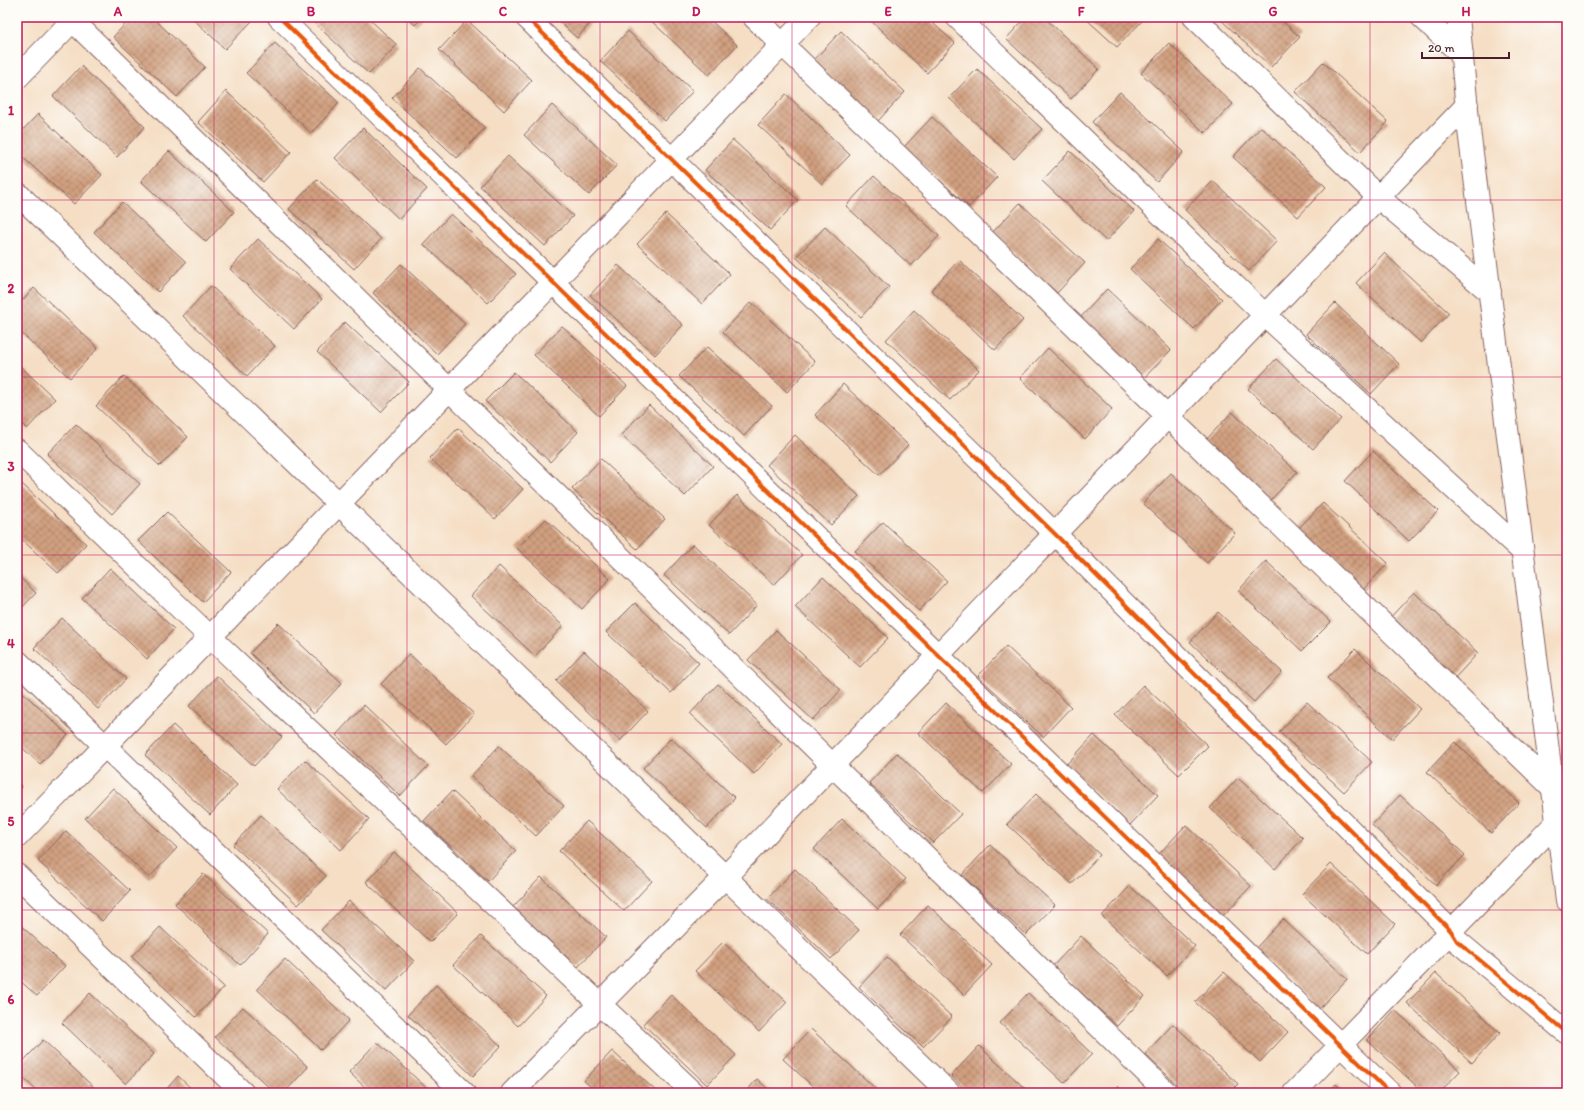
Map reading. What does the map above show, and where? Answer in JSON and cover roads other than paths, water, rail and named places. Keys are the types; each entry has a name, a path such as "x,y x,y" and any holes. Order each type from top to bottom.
{"street":[{"path":"279,17 1390,1093"},
{"path":"526,17 1055,534 1451,931 1456,941 1567,1033"},
{"path":"754,17 1553,788"},
{"path":"17,837 809,17"},
{"path":"957,17 1265,315 1522,551"},
{"path":"1194,17 1378,197 1490,292"},
{"path":"1422,17 1462,55"},
{"path":"1458,17 1467,105 1490,292 1567,900"},
{"path":"17,78 72,18 1167,1093"},
{"path":"512,1093 725,877 1467,105"},
{"path":"17,193 949,1093"},
{"path":"17,450 210,637 694,1093"},
{"path":"17,661 464,1093"},
{"path":"1294,1093 1557,822"},
{"path":"17,875 243,1093"}]}
